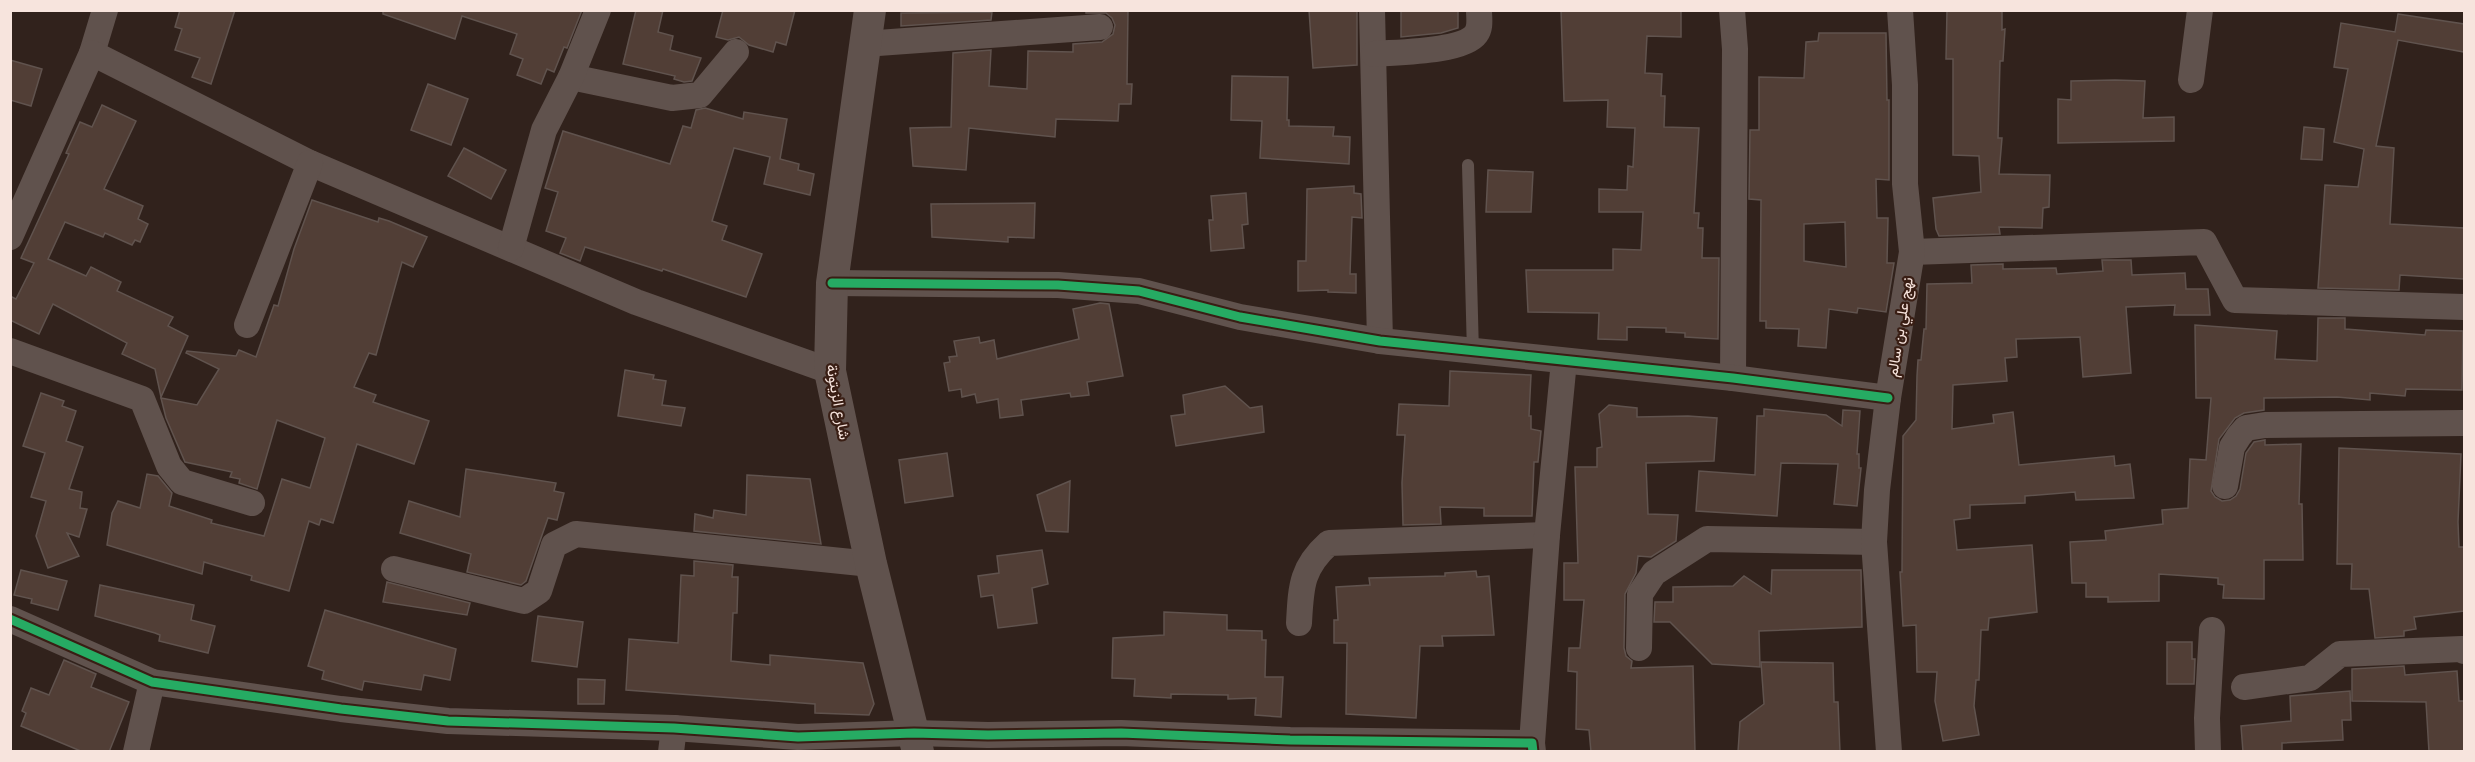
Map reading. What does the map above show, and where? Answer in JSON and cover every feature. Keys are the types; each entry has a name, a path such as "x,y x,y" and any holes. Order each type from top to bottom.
{"street":[{"path":"10,237 92,53 105,10"},
{"path":"511,248 544,130 571,77 598,10"},
{"name":"شارع الزيتونة","path":"870,10 832,283 830,371 871,564 916,742"},
{"path":"1372,10 1380,341"},
{"path":"1374,54 1454,46 1470,40 1479,28 1479,10"},
{"path":"1732,10 1735,48 1732,378"},
{"name":"نهج علي بن سالم","path":"1889,752 1874,542 1876,490 1888,398 1912,252 1905,184 1905,85 1900,10"},
{"path":"2191,81 2200,10"},
{"path":"864,44 1100,27"},
{"path":"571,77 672,98 700,95 736,52"},
{"path":"92,53 310,163 636,302 830,371"},
{"path":"247,325 310,163"},
{"path":"1912,252 2204,242 2235,300 2464,307"},
{"path":"832,283 1058,285 1139,291 1240,317 1380,341 1732,378 1888,398"},
{"path":"10,351 142,399 169,466 182,482 252,503"},
{"path":"10,619 152,682 341,709 448,721 672,740 798,737 916,742 988,735 1121,733 1532,747 1547,535 1564,361"},
{"path":"2225,486 2232,447 2246,428 2265,424 2464,423"},
{"path":"394,568 524,601 539,591 554,545 576,534 871,564"},
{"path":"1299,623 1301,585 1315,556 1329,543 1547,535"},
{"path":"1639,648 1640,594 1661,567 1707,539 1874,542"},
{"path":"2208,752 2207,718 2212,630"},
{"path":"2244,687 2310,678 2340,654 2462,649 2464,651"},
{"path":"136,752 152,682"}],"lane":[{"path":"1468,165 1473,352"}],"building":[{"path":"180,10 235,10 211,84 192,77 200,58 175,50 182,29 175,27"},
{"path":"383,10 582,10 567,48 564,47 554,72 547,69 541,84 517,75 523,59 510,54 517,34 462,16 455,39 383,14"},
{"path":"636,10 663,10 658,32 673,36 670,50 701,58 692,81 684,82 674,79 675,76 623,64"},
{"path":"723,10 795,10 786,45 776,42 773,52 749,45 739,37 728,40 716,37"},
{"path":"1086,10 1128,10 1127,84 1132,84 1131,104 1119,104 1118,121 1056,119 1055,137 969,128 966,170 913,166 910,128 951,127 953,53 991,50 989,86 1027,89 1028,51 1073,52 1073,44 1102,42 1113,34 1115,25 1112,18 1106,13 1086,13"},
{"path":"1309,10 1357,10 1357,65 1313,68"},
{"path":"1401,10 1458,10 1458,28 1441,33 1401,37"},
{"path":"1561,10 1681,10 1681,37 1647,36 1645,73 1662,74 1661,96 1665,96 1664,127 1699,128 1694,213 1699,213 1698,228 1703,228 1702,258 1719,258 1718,339 1685,337 1685,333 1666,332 1666,328 1627,327 1627,340 1598,339 1599,313 1528,312 1526,270 1613,270 1613,249 1641,250 1643,212 1599,212 1599,189 1627,190 1628,166 1633,167 1635,128 1607,127 1608,100 1564,101"},
{"path":"1947,10 2002,10 2002,30 2005,29 2003,61 2000,61 1998,138 2002,138 1999,174 2050,175 2049,207 2043,208 2042,228 1999,227 2000,234 1939,236 1936,229 1933,198 1981,192 1979,156 1953,155 1953,59 1946,59"},
{"path":"992,12 991,20 901,26 901,13"},
{"path":"2398,14 2464,24 2464,52 2398,40 2376,146 2394,148 2390,224 2464,228 2464,279 2400,275 2399,290 2318,288 2325,185 2358,187 2364,149 2334,142 2348,69 2334,67 2341,23 2395,32"},
{"path":"1819,33 1886,33 1889,180 1876,179 1877,218 1888,218 1887,263 1894,263 1886,312 1858,308 1857,313 1829,309 1826,348 1798,346 1799,329 1766,328 1766,321 1760,321 1761,200 1749,199 1750,130 1759,130 1759,77 1804,78 1806,42 1818,41","holes":["1845,222 1846,267 1804,261 1804,224"]},
{"path":"10,60 42,69 31,106 10,100"},
{"path":"1232,76 1288,77 1287,120 1289,120 1289,126 1334,127 1333,136 1350,137 1349,164 1260,158 1262,121 1231,120"},
{"path":"2071,81 2145,81 2143,118 2174,117 2174,141 2058,143 2058,99 2071,100"},
{"path":"428,84 468,99 451,145 411,130"},
{"path":"102,105 136,121 104,189 143,206 138,219 148,224 140,242 135,240 132,245 105,233 103,237 65,222 48,259 86,276 91,267 121,282 117,291 173,317 168,326 188,336 161,397 155,369 122,354 127,343 53,304 39,334 10,320 10,296 16,299 34,263 21,258 69,154 66,153 80,122 92,127"},
{"path":"705,108 743,119 744,112 787,119 780,159 799,164 798,170 814,174 810,195 764,184 770,157 734,148 712,221 727,226 722,240 762,254 746,297 663,269 662,271 585,247 580,261 560,253 566,238 546,231 558,192 545,188 563,131 670,164 683,126 691,128 696,110"},
{"path":"2304,127 2324,129 2322,160 2301,159"},
{"path":"464,148 506,170 491,199 448,176"},
{"path":"1488,170 1533,172 1531,212 1486,212"},
{"path":"1354,186 1354,193 1361,194 1362,218 1352,217 1350,274 1356,274 1356,293 1328,292 1328,290 1298,291 1298,261 1306,261 1307,189"},
{"path":"1246,193 1248,224 1242,225 1244,248 1211,251 1209,220 1213,220 1211,196"},
{"path":"312,200 378,222 379,218 389,221 427,237 413,267 402,262 376,355 369,353 354,387 376,395 373,402 429,421 414,464 357,444 333,523 321,519 319,525 309,521 289,591 251,580 252,576 204,562 202,574 107,545 112,513 118,501 140,508 147,474 158,476 172,493 169,506 212,520 211,523 264,536 282,479 310,488 325,438 277,420 257,489 239,483 240,479 230,477 232,472 185,462 166,418 161,398 197,405 219,369 186,353 187,351 236,356 239,350 256,357 274,305 278,306 294,249"},
{"path":"1035,203 1034,238 1008,237 1008,242 932,237 931,204"},
{"path":"2102,260 2131,260 2132,275 2185,273 2186,289 2208,289 2210,315 2174,315 2175,305 2126,307 2131,373 2083,377 2080,337 2016,339 2017,357 2005,358 2007,381 1953,385 1952,429 1994,423 1993,415 2013,412 2019,465 2114,456 2115,466 2130,464 2134,498 2076,500 2075,492 2025,496 2025,503 1970,505 1970,518 1954,520 1957,550 2032,545 2037,612 1989,618 1988,630 1981,630 1979,680 1976,680 1974,706 1979,735 1943,741 1935,701 1937,672 1917,672 1916,625 1903,626 1900,572 1902,572 1903,436 1916,420 1918,360 1921,360 1924,329 1926,329 1927,284 1972,283 1971,265 2003,264 2003,269 2056,268 2057,274 2103,271"},
{"path":"1100,303 1109,304 1123,376 1087,382 1089,395 1071,397 1070,393 1021,400 1023,415 1000,418 998,399 977,403 975,394 962,397 961,389 949,391 944,363 950,362 949,357 957,356 954,341 979,337 980,343 994,340 997,359 1079,339 1073,309"},
{"path":"2318,318 2345,318 2345,329 2425,335 2426,330 2463,331 2462,390 2406,389 2405,396 2370,393 2370,400 2337,397 2264,398 2264,410 2244,413 2235,418 2219,439 2211,491 2222,501 2236,496 2240,489 2246,453 2254,442 2265,440 2265,445 2301,444 2299,504 2302,504 2303,560 2264,560 2264,599 2223,598 2224,585 2218,584 2218,578 2159,574 2159,601 2108,602 2108,597 2086,597 2086,583 2072,583 2070,542 2106,540 2105,531 2163,524 2162,510 2188,508 2190,459 2206,460 2211,398 2196,398 2195,325 2277,331 2275,359 2317,361"},
{"path":"625,370 654,375 653,379 666,381 662,405 685,408 681,426 618,416"},
{"path":"1450,371 1531,375 1529,416 1531,416 1531,429 1541,431 1538,462 1534,462 1532,516 1484,516 1484,508 1440,507 1441,524 1403,525 1402,483 1405,435 1397,435 1399,404 1449,406"},
{"path":"1225,386 1250,408 1262,406 1264,432 1176,446 1171,416 1185,414 1183,395"},
{"path":"41,393 64,401 62,406 76,411 66,441 83,447 69,489 82,492 80,508 87,509 79,537 67,533 79,556 48,568 36,536 46,501 31,497 45,453 23,446"},
{"path":"1609,405 1637,408 1637,417 1717,418 1714,461 1646,463 1648,514 1678,515 1676,541 1651,557 1638,556 1636,573 1625,594 1624,648 1626,656 1632,661 1631,668 1693,666 1695,752 1591,752 1589,730 1576,729 1577,672 1568,671 1569,648 1580,648 1584,600 1564,600 1564,563 1578,563 1575,467 1597,467 1597,448 1602,447 1599,414"},
{"path":"1764,409 1826,415 1842,426 1843,410 1860,411 1857,454 1859,454 1859,468 1861,468 1857,506 1834,504 1838,464 1781,463 1777,516 1696,511 1699,471 1755,475 1757,416 1764,416"},
{"path":"2339,448 2461,454 2458,522 2459,547 2464,547 2464,611 2414,617 2416,629 2404,631 2404,636 2375,638 2369,589 2351,589 2352,564 2337,564"},
{"path":"947,453 953,496 905,503 899,460"},
{"path":"466,469 556,483 554,491 564,493 557,520 548,518 526,581 521,585 467,572 471,554 400,533 409,501 460,517"},
{"path":"747,475 810,479 821,544 694,531 695,514 713,518 714,510 746,515"},
{"path":"1070,481 1068,532 1046,531 1037,495"},
{"path":"1042,550 1048,584 1032,588 1037,623 998,628 993,595 981,597 978,576 999,573 997,556"},
{"path":"694,561 733,565 732,577 738,577 737,613 733,613 731,661 770,665 770,655 863,663 874,704 869,715 815,713 815,704 626,690 629,639 678,643 681,575 694,576"},
{"path":"21,570 67,581 58,610 31,603 32,599 14,595"},
{"path":"1772,570 1861,570 1862,627 1759,631 1760,667 1712,664 1670,622 1654,622 1655,602 1673,602 1673,587 1733,586 1744,576 1771,594"},
{"path":"1476,571 1477,577 1489,576 1494,635 1442,636 1443,646 1420,646 1416,718 1346,714 1347,643 1334,643 1334,620 1338,620 1336,587 1370,585 1369,578 1445,576 1445,573"},
{"path":"387,582 470,603 467,615 383,602"},
{"path":"100,585 194,605 191,620 215,626 208,653 159,641 160,635 155,633 95,616"},
{"path":"325,610 456,649 450,680 424,675 421,690 364,681 362,690 322,679 324,671 308,666"},
{"path":"1164,612 1227,615 1227,630 1262,631 1262,640 1266,640 1265,677 1283,677 1281,717 1255,715 1256,698 1228,699 1228,695 1171,694 1171,698 1134,696 1135,679 1112,678 1113,638 1164,635"},
{"path":"538,616 583,622 577,667 532,661"},
{"path":"2167,642 2192,642 2192,659 2195,659 2194,684 2167,684"},
{"path":"64,660 96,674 91,687 129,702 109,752 83,752 21,726 26,713 22,711 31,688 49,695"},
{"path":"1761,662 1833,663 1834,702 1838,702 1840,752 1738,752 1740,722 1764,704"},
{"path":"2404,666 2405,675 2457,671 2459,701 2464,701 2464,752 2429,752 2426,702 2352,701 2352,669"},
{"path":"578,679 605,680 604,704 578,704"},
{"path":"2350,691 2351,720 2342,720 2343,740 2282,743 2282,752 2243,752 2241,726 2291,721 2290,696"}],"cycle path":[{"path":"832,283 1058,285 1139,291 1240,317 1380,341 1733,378 1888,398"},
{"path":"10,619 152,682 341,709 448,721 674,728 798,737 914,733 988,735 1121,733 1290,740 1532,743 1533,752"}]}
